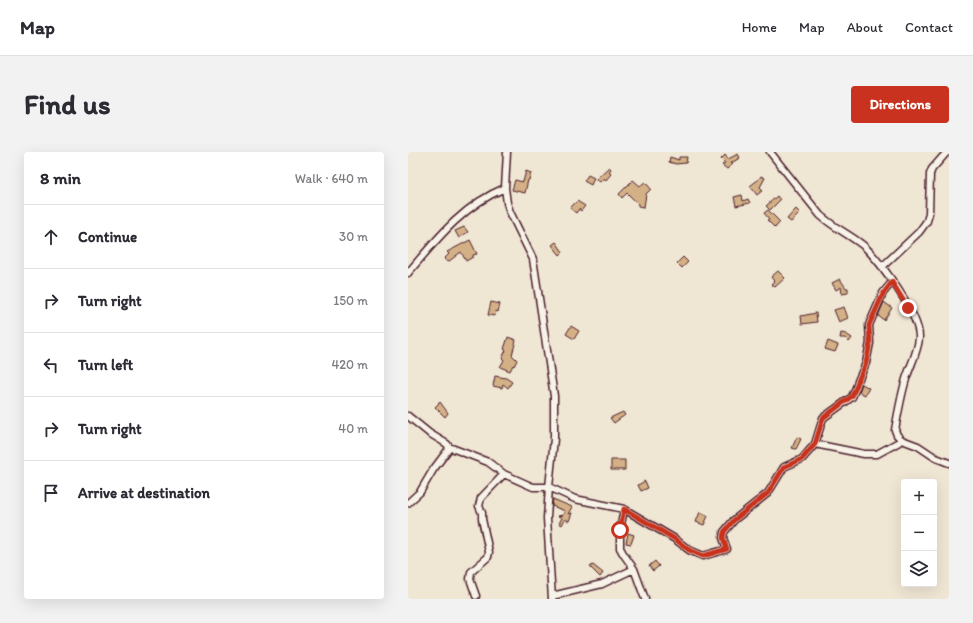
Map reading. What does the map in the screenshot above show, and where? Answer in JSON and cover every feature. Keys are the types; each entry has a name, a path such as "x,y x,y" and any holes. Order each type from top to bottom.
{"street":[{"path":"507,152 504,188 510,212 533,259 538,300 554,396 554,439 547,518 552,597 602,584 634,569"},
{"path":"770,152 820,215 829,224 864,247 882,267 913,317 919,337 918,347 906,380 895,430 897,435 902,440 918,446 936,458 949,464"},
{"path":"882,267 919,232 928,221 930,174 932,169 947,152"},
{"path":"408,274 436,240 467,210 490,194 504,188"},
{"path":"408,416 449,447 488,462 504,474 533,487 549,487 575,499 624,509 675,539 689,550 703,556 727,549 723,538 724,532 734,520 768,493 784,467 802,459 815,444 823,418 852,396 866,363 870,343 869,325 883,294 892,282"},
{"path":"815,444 864,454 877,454 900,442"},
{"path":"408,503 420,492 449,447"},
{"path":"476,596 470,579 471,572 488,557 489,552 482,520 482,513 479,506 481,498 504,474"},
{"path":"624,509 620,530 620,548 634,569 645,599"}],"building":[{"path":"738,154 740,158 731,163 733,164 727,169 722,165 725,163 721,159 725,155 728,159"},
{"path":"670,157 679,160 679,157 687,157 686,163 676,164 669,162"},
{"path":"609,167 611,169 609,172 611,174 606,180 604,178 600,182 596,179"},
{"path":"526,171 531,173 525,193 512,190 515,180 523,182"},
{"path":"588,175 594,178 591,185 584,181"},
{"path":"761,176 765,178 760,187 763,190 757,195 750,186"},
{"path":"633,180 640,186 645,182 651,189 646,194 644,207 638,206 638,204 627,193 622,198 619,194"},
{"path":"742,195 743,201 748,199 750,203 736,206 734,197"},
{"path":"777,196 780,200 770,210 766,206"},
{"path":"577,201 585,206 581,211 579,209 576,213 570,208"},
{"path":"796,209 800,213 791,222 787,219"},
{"path":"768,210 780,222 775,228 767,220 769,219 764,213"},
{"path":"464,227 468,232 459,238 455,231"},
{"path":"470,240 477,254 473,255 473,257 466,261 461,252 448,262 444,259 449,254 447,252"},
{"path":"556,242 563,252 560,255 552,245"},
{"path":"683,257 688,262 682,268 677,263"},
{"path":"778,271 785,278 775,287 771,284 774,281 771,277"},
{"path":"840,279 846,288 848,288 848,293 842,294 841,287 836,290 832,283"},
{"path":"491,302 500,304 498,312 496,311 495,316 488,315"},
{"path":"884,302 892,308 884,320 878,316"},
{"path":"844,307 848,318 839,322 834,310"},
{"path":"816,313 817,322 802,324 801,316"},
{"path":"571,326 579,331 574,339 566,334"},
{"path":"841,333 852,338 849,342 845,338 840,338"},
{"path":"508,337 516,340 512,355 517,360 510,371 500,367 504,360 502,358 506,350 504,349"},
{"path":"828,341 838,345 835,352 825,349"},
{"path":"495,376 506,378 512,382 508,388 503,384 502,388 493,386"},
{"path":"862,384 869,388 865,395 859,392"},
{"path":"440,402 448,413 445,417 435,407"},
{"path":"623,412 625,415 614,423 610,418"},
{"path":"797,437 801,439 796,449 792,448"},
{"path":"611,460 625,460 625,470 611,470"},
{"path":"645,481 648,488 641,491 638,485"},
{"path":"553,499 572,507 568,514 572,513 569,521 565,519 562,525 559,523 562,518 558,516 563,515 565,511 552,506"},
{"path":"700,512 708,516 704,525 696,522"},
{"path":"628,533 634,535 631,544 626,543"},
{"path":"655,561 659,566 653,571 649,566"},
{"path":"593,565 603,573 600,577 590,567"}],"route":[{"path":"620,530 624,509 675,539 689,550 703,556 727,549 723,538 724,532 734,520 768,493 784,467 802,459 815,444 823,418 852,396 866,363 870,343 869,325 883,294 892,282 908,308"}]}
